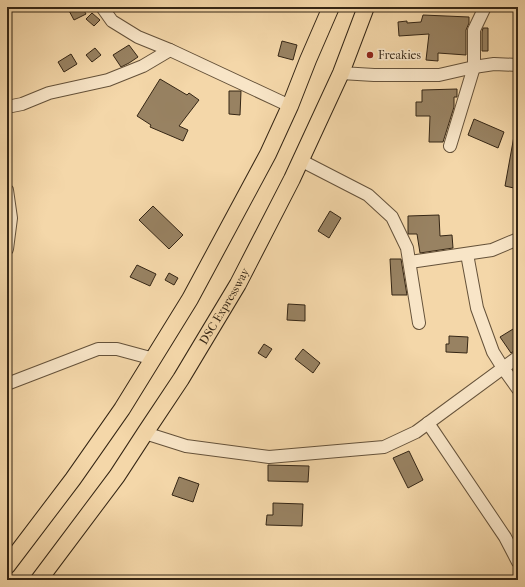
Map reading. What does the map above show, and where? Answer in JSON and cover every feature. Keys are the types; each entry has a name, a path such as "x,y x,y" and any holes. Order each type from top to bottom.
{"main road":[{"path":"7,566 73,479 122,409 190,299 268,154 290,106 330,7"},
{"name":"DSC Expressway","path":"39,580 116,476 145,434 181,379 238,284 292,179 341,73 366,7"}],"street":[{"path":"102,7 112,21 138,37 170,50 290,106"},
{"path":"450,146 474,67 474,30 485,7"},
{"path":"7,107 22,104 49,93 108,80 143,66 170,50"},
{"path":"341,73 374,75 439,75 494,64 518,65"},
{"path":"300,160 368,195 392,217 407,248 419,323"},
{"path":"7,190 11,218 7,249"},
{"path":"410,262 492,250 518,239"},
{"path":"467,254 477,308 492,352 518,389"},
{"path":"7,384 98,349 117,349 154,359"},
{"path":"145,434 186,446 269,457 384,447 416,432 518,358"},
{"path":"428,423 505,537 518,562"}],"building":[{"path":"67,7 82,7 86,14 74,20"},
{"path":"92,13 100,20 94,26 86,19"},
{"path":"423,15 469,17 469,23 466,30 466,55 438,53 438,61 426,60 429,34 399,36 398,22 421,22"},
{"path":"483,28 488,28 488,51 482,51"},
{"path":"282,41 297,45 293,60 278,56"},
{"path":"129,45 138,57 121,67 113,55"},
{"path":"95,48 101,55 92,62 86,55"},
{"path":"71,54 77,64 64,72 58,62"},
{"path":"160,79 187,95 189,93 199,100 179,126 188,130 183,141 150,127 151,125 137,116"},
{"path":"457,89 457,97 454,97 454,107 443,142 429,142 430,116 416,116 416,102 422,102 422,90"},
{"path":"229,91 241,91 240,115 229,114"},
{"path":"474,119 504,132 498,148 468,135"},
{"path":"514,136 518,137 518,189 505,186"},
{"path":"153,206 183,235 169,249 139,220"},
{"path":"330,211 341,218 329,238 318,231"},
{"path":"439,215 440,236 452,235 453,248 420,253 417,234 408,234 408,216"},
{"path":"390,259 401,259 407,295 392,295"},
{"path":"137,265 156,274 150,286 130,277"},
{"path":"169,273 178,278 174,285 165,280"},
{"path":"288,304 305,305 305,321 287,320"},
{"path":"518,326 518,348 511,353 500,337"},
{"path":"449,336 468,337 467,353 446,352 446,344 449,344"},
{"path":"264,344 272,349 266,358 258,353"},
{"path":"303,349 320,363 313,373 295,359"},
{"path":"409,451 423,480 408,488 393,458"},
{"path":"268,465 309,466 308,482 268,481"},
{"path":"179,477 199,484 193,502 172,495"},
{"path":"273,503 303,504 302,526 266,525 267,515 273,515"}],"place":[{"name":"Freakies","path":"370,55"}]}
